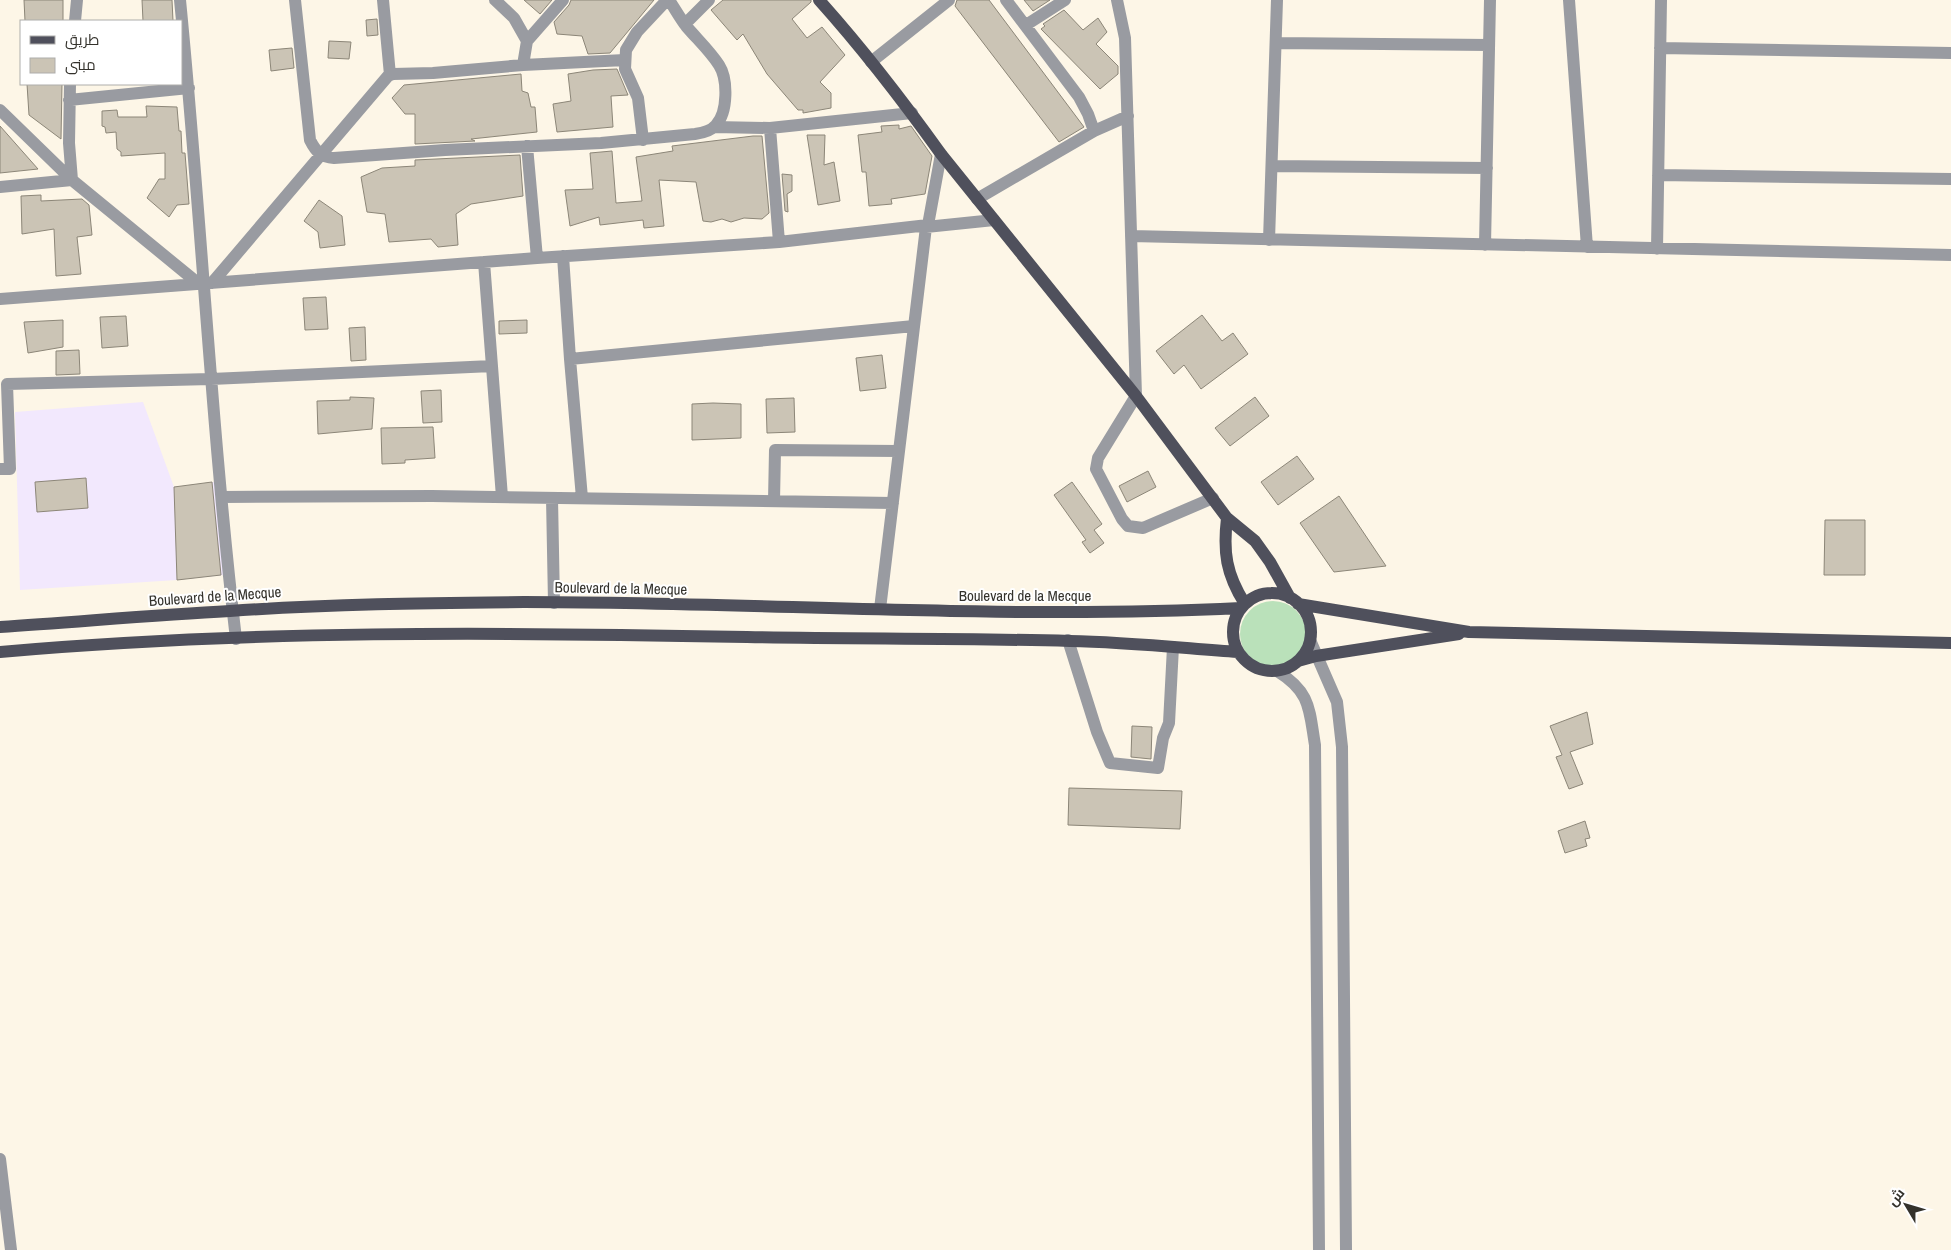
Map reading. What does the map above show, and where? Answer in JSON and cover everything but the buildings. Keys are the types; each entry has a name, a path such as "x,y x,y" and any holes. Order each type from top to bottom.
{"main road":[{"path":"819,0 912,113 941,154 1136,396 1227,518 1255,541 1270,562 1294,601 1307,616 1310,628 1310,640 1306,652 1288,668 1277,671 1255,668 1245,661 1238,652 1233,630 1236,618 1243,606 1230,576 1225,547 1227,518"},
{"name":"Boulevard de la Mecque","path":"0,627 232,610 554,603 983,612 1139,612 1243,606 1255,597 1279,594 1294,601 1469,632"},
{"path":"1298,661 1316,656 1469,632 1951,643"},
{"path":"0,652 236,639 386,635 588,634 1068,640 1238,652"}],"street":[{"path":"75,20 77,0"},
{"path":"180,0 205,284 211,380 236,639"},
{"path":"295,0 307,126 310,140 320,154 325,157 347,158 444,150 643,140 695,134 714,127 770,128 912,113"},
{"path":"383,0 390,75"},
{"path":"495,0 514,18 527,41"},
{"path":"523,65 527,41 563,0"},
{"path":"643,140 638,98 625,69 625,60 629,43 668,0 720,66 724,79 726,98 721,115 714,127"},
{"path":"685,24 709,0"},
{"path":"871,62 949,0"},
{"path":"1006,0 1079,97 1094,131"},
{"path":"1026,25 1065,0"},
{"path":"1116,0 1125,38 1136,396 1098,458 1096,469 1122,519 1128,526 1143,528 1213,498"},
{"path":"1269,240 1277,0"},
{"path":"1485,245 1490,0"},
{"path":"1569,0 1587,247"},
{"path":"1657,249 1661,0"},
{"path":"1276,43 1489,46"},
{"path":"1660,48 1951,53"},
{"path":"205,284 369,96 390,75 523,65 625,60"},
{"path":"70,85 69,143 72,180"},
{"path":"69,100 189,88"},
{"path":"0,110 72,180 205,284"},
{"path":"977,199 1094,131 1128,116"},
{"path":"770,128 779,242"},
{"path":"527,146 537,258"},
{"path":"880,609 927,226 941,154"},
{"path":"1272,166 1487,168"},
{"path":"1658,175 1951,179"},
{"path":"0,187 72,180"},
{"path":"0,299 563,256 779,242 994,220"},
{"path":"1131,236 1951,255"},
{"path":"563,256 582,498"},
{"path":"484,262 502,497"},
{"path":"570,359 914,326"},
{"path":"0,469 10,469 7,384 211,380 492,366"},
{"path":"774,501 775,450 899,451"},
{"path":"222,497 502,497 893,503"},
{"path":"552,498 554,603"},
{"path":"1068,640 1097,732 1110,762 1158,768 1163,738 1169,724 1173,647"},
{"path":"1310,640 1337,702 1342,747 1346,1250"},
{"path":"1277,671 1291,680 1303,692 1310,710 1315,745 1319,1250"},
{"path":"0,1159 11,1250"}],"shaded area":[{"path":"143,402 174,487 215,482 224,575 177,580 20,590 15,412"}],"green space":[{"path":"1279,601 1297,610 1304,621 1306,634 1304,647 1297,658 1286,665 1267,667 1249,658 1242,647 1240,628 1249,610 1260,603"}]}
